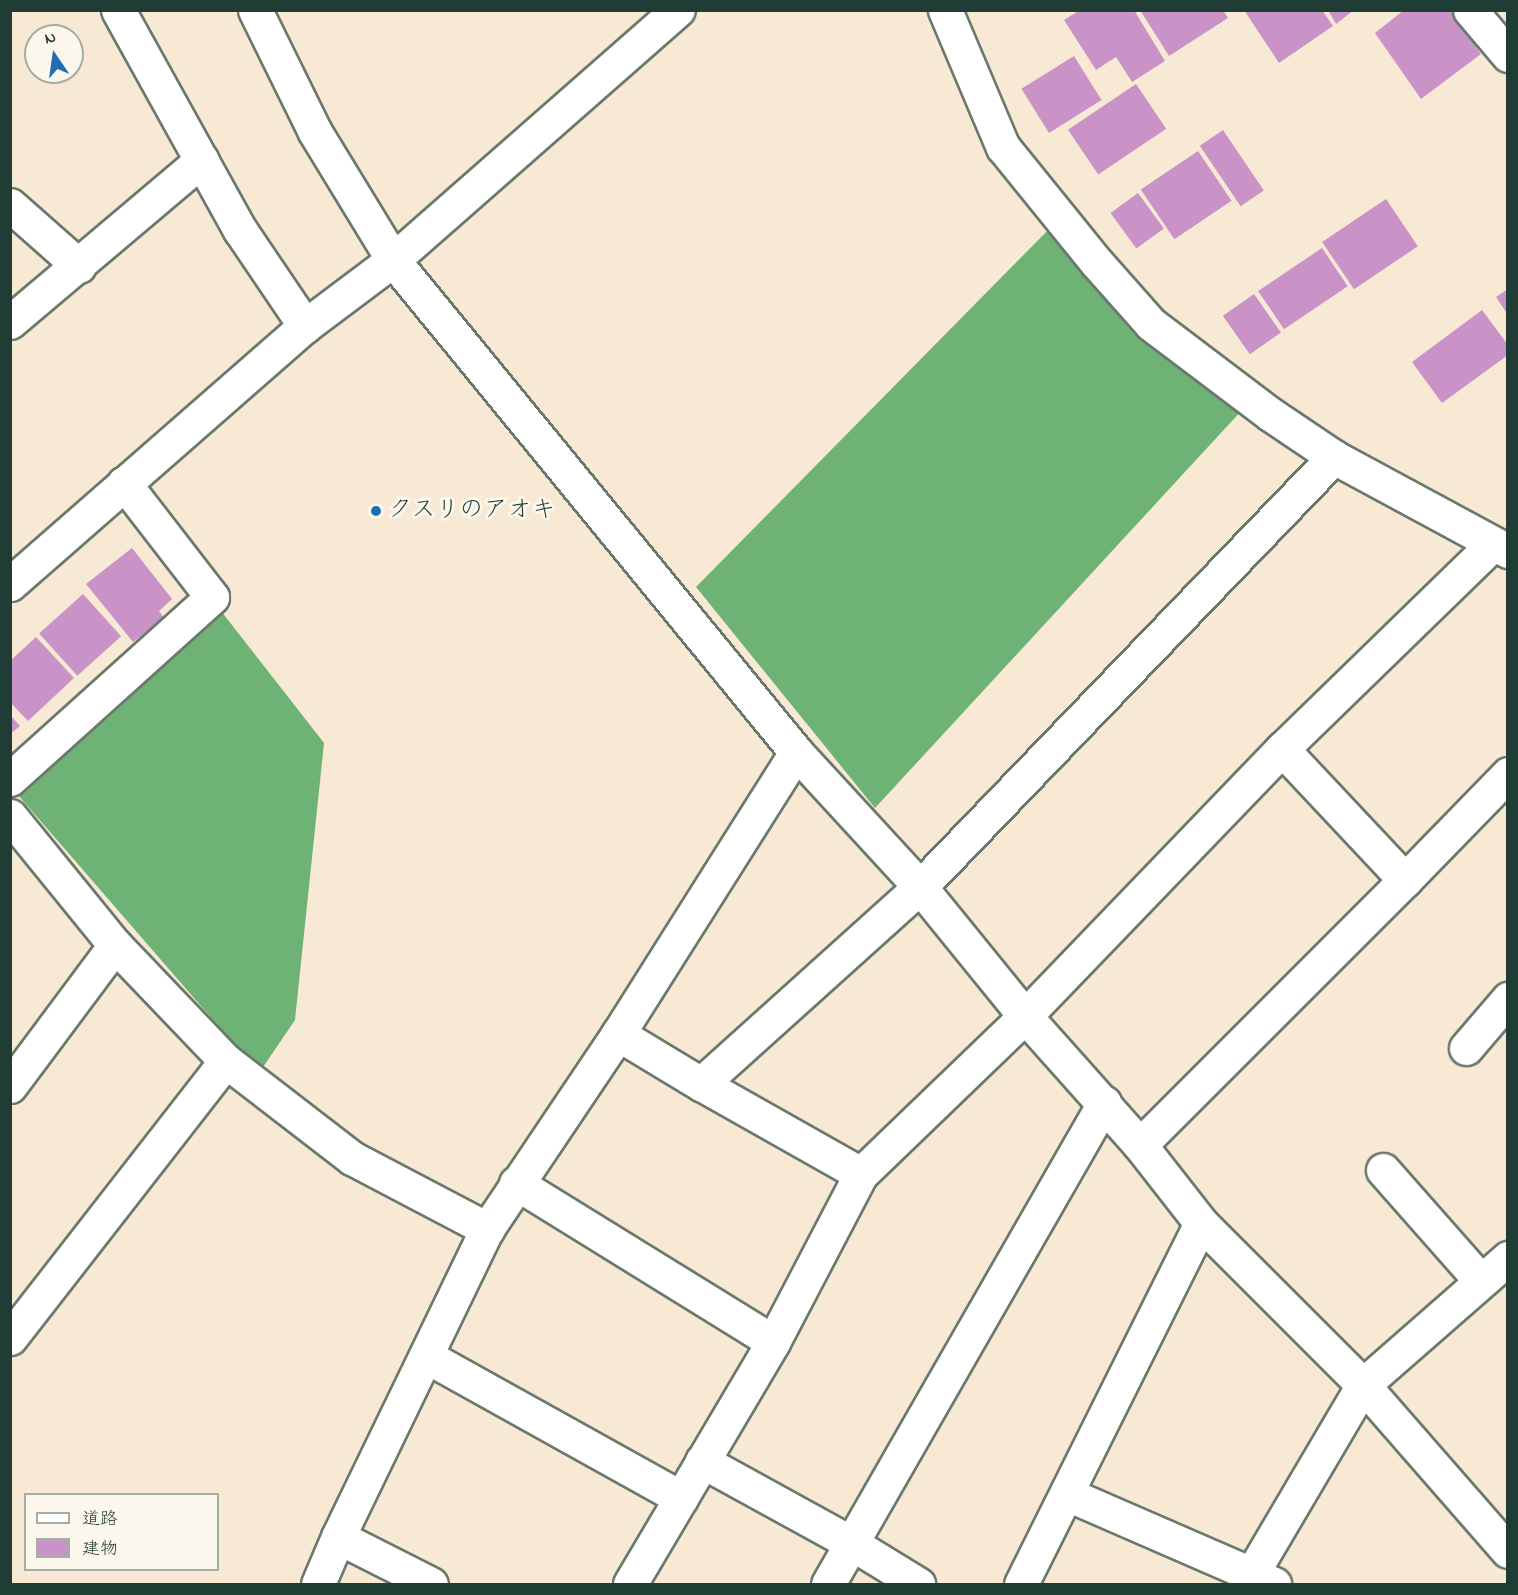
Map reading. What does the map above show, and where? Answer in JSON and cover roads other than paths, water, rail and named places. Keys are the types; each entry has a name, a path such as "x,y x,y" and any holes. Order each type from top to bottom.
{"street":[{"path":"118,10 240,230 305,326"},
{"path":"255,10 315,132 393,260 796,752 920,887 1025,1016 1140,1145 1201,1223 1497,1517 1508,1551"},
{"path":"10,584 305,326 393,260 678,10"},
{"path":"630,1584 773,1342 861,1174 1025,1016 1282,749 1500,547 1334,457 1270,414 1151,324 1097,263 1003,147 945,10"},
{"path":"1471,11 1508,55"},
{"path":"10,321 79,266 202,160"},
{"path":"10,205 79,266"},
{"path":"701,1084 920,887 1334,457"},
{"path":"10,779 212,597 124,483"},
{"path":"1282,749 1405,880"},
{"path":"318,1584 338,1537 487,1229 618,1034 796,752"},
{"path":"1140,1145 1508,774"},
{"path":"10,816 115,945 226,1060 352,1158 487,1229"},
{"path":"10,1086 115,945"},
{"path":"1466,1048 1508,999"},
{"path":"618,1034 701,1084 861,1174"},
{"path":"10,1338 226,1060"},
{"path":"828,1584 1104,1104"},
{"path":"1383,1170 1481,1281"},
{"path":"516,1183 773,1342"},
{"path":"1021,1584 1201,1223"},
{"path":"1067,1494 1263,1580 1363,1385 1508,1258"},
{"path":"426,1356 681,1498"},
{"path":"702,1461 851,1543 918,1584"},
{"path":"338,1537 431,1584"}],"place":[{"name":"クスリのアオキ","path":"376,511"}]}
